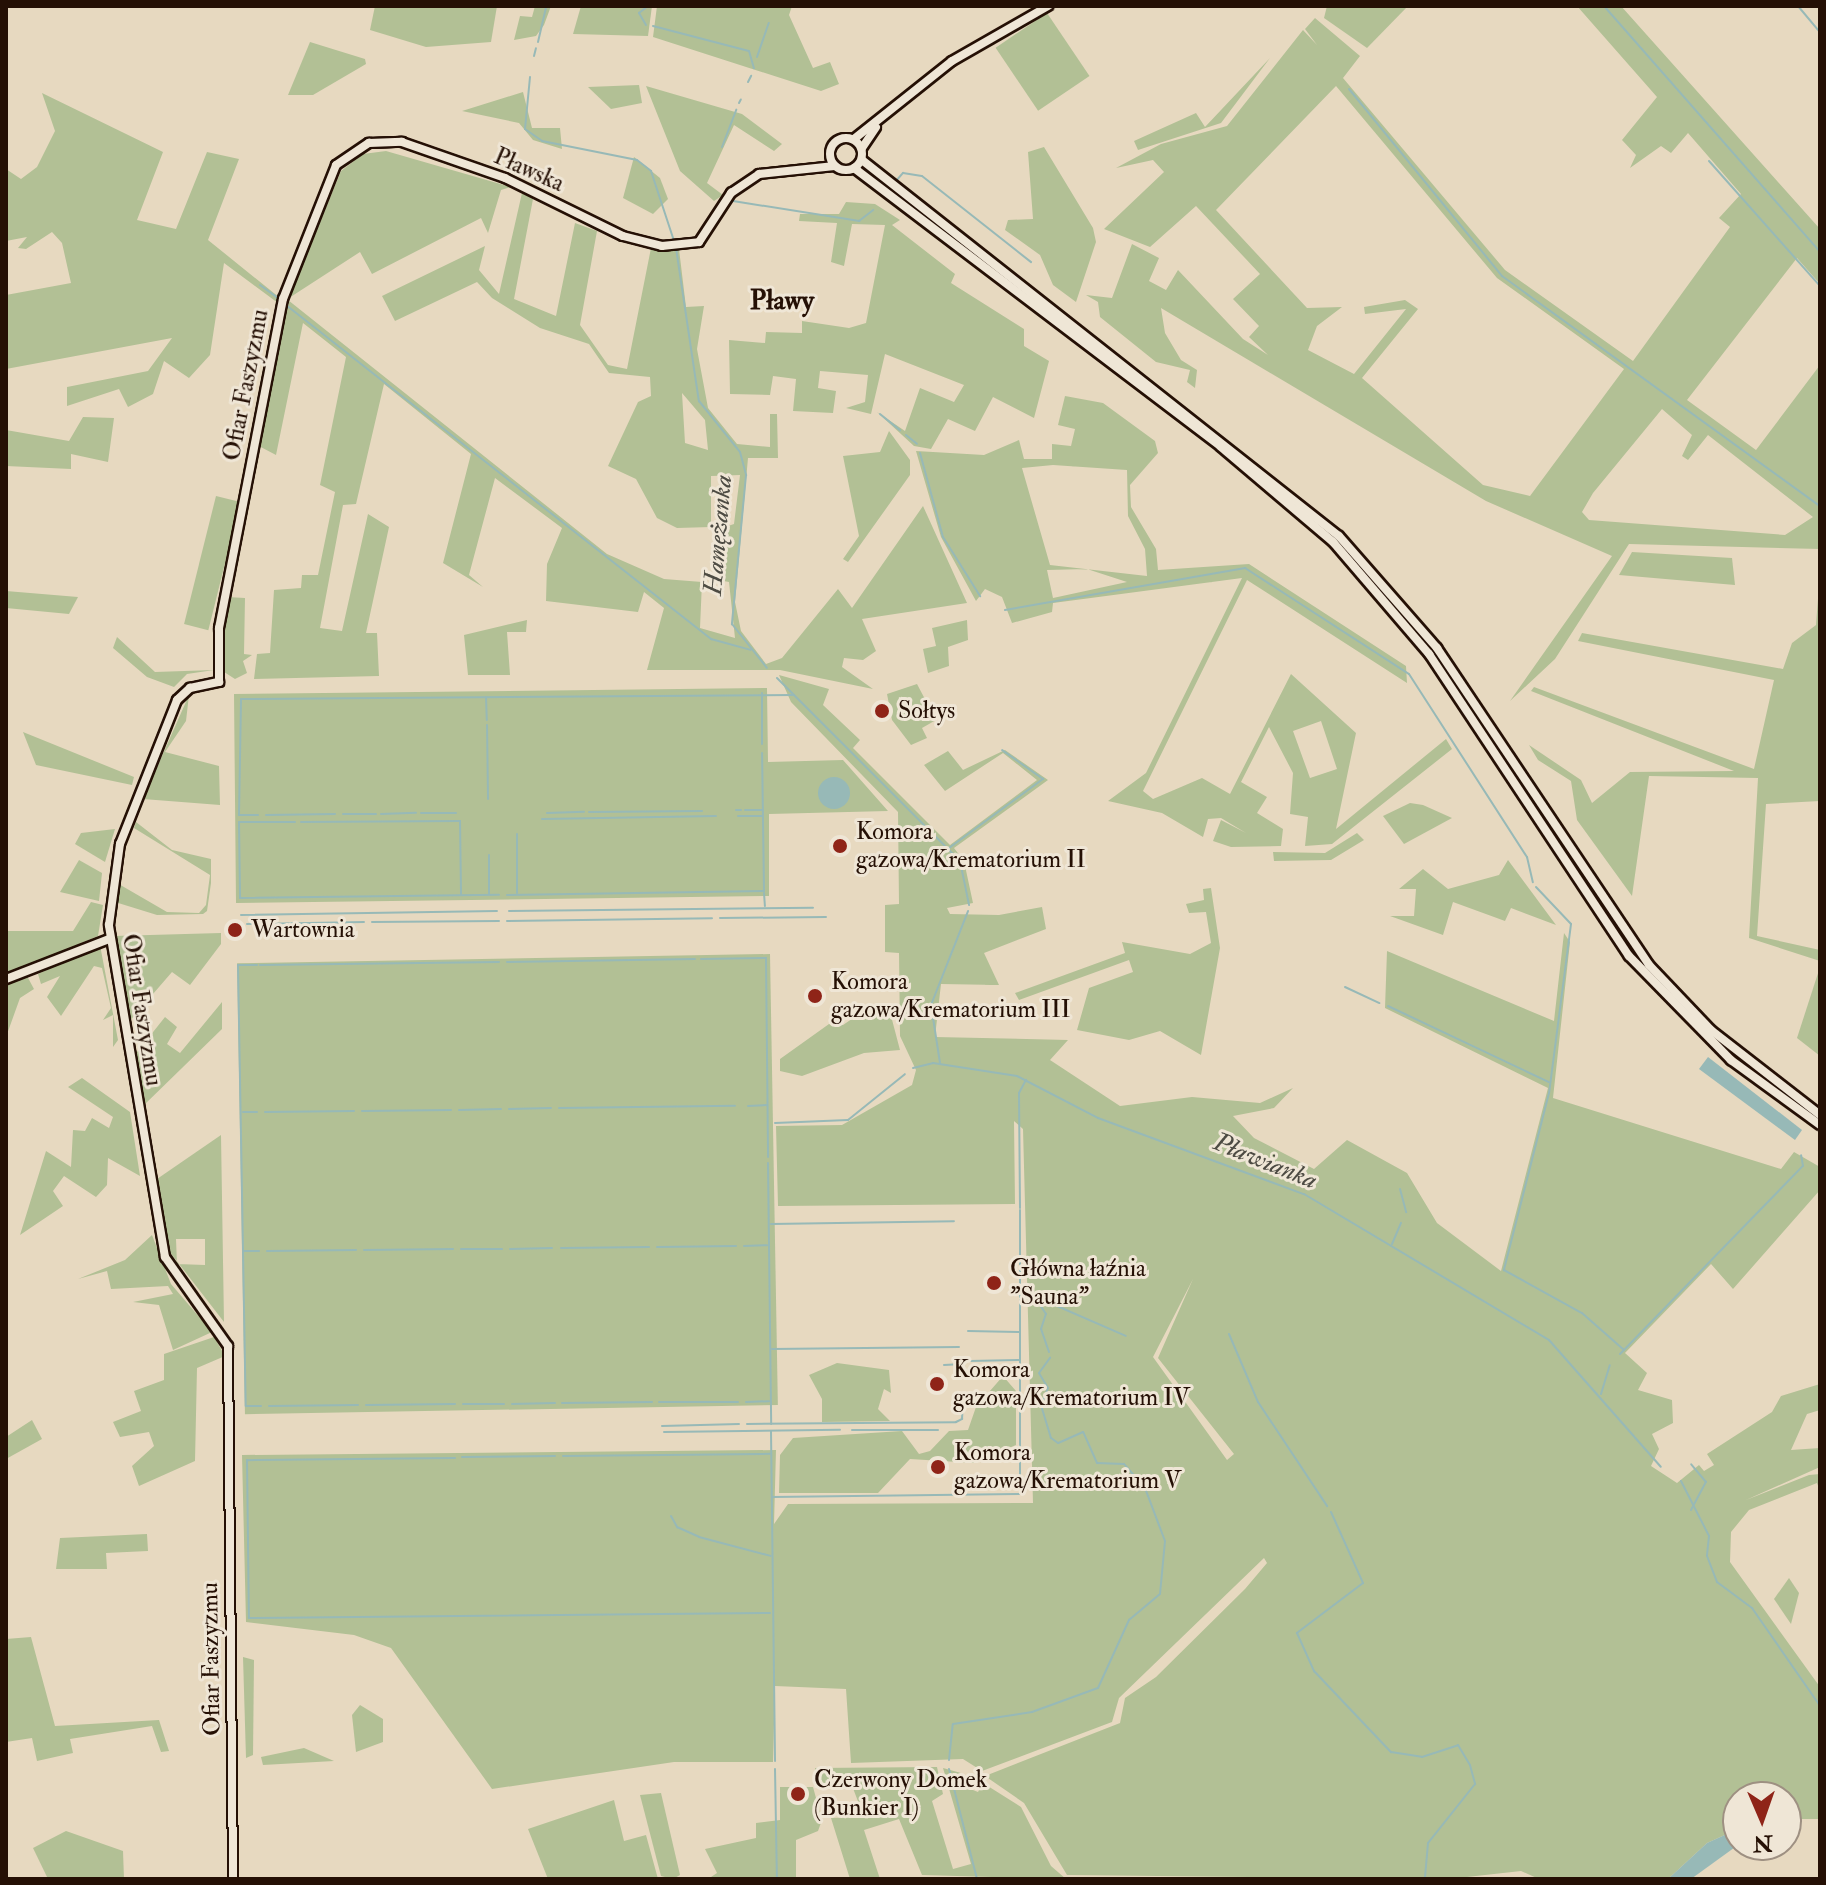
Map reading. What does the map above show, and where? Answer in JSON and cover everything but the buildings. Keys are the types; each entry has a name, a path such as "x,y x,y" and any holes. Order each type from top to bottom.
{"street":[{"path":"1048,6 952,61 877,126 854,139 835,142 833,163 854,168 1209,438 1333,542 1438,666 1629,956 1731,1060 1820,1125"},
{"path":"854,168 862,160 862,148 877,126"},
{"path":"854,139 862,148"},
{"name":"Pławska","path":"361,145 402,142 505,178 635,241 678,245 699,242 731,193 751,178 812,172 833,163"},
{"name":"Ofiar Faszyzmu","path":"233,1879 228,1346 165,1257 109,939 120,844 177,700 190,688 219,682 219,628 283,299 330,175 361,145"},
{"path":"862,160 1339,536 1437,648 1649,965 1721,1038 1820,1115"},
{"path":"6,979 109,939"}],"green space":[{"path":"375,6 497,6 491,42 426,47 370,30"},
{"path":"535,6 551,6 544,25 536,36 514,40 520,16 532,17"},
{"path":"581,6 652,6 648,36 573,34"},
{"path":"657,6 792,6 789,15 813,68 830,62 839,84 821,91 653,37"},
{"path":"1327,6 1408,6 1367,48 1324,18"},
{"path":"1577,6 1621,6 1820,229 1820,284 1797,258 1687,400 1756,450 1820,365 1820,549 1629,544 1555,659 1510,701 1612,556 1486,501 1161,308 1165,333 1181,360 1197,370 1195,388 1187,382 1190,370 1156,362 1100,317 1098,302 1086,295 1112,298 1132,244 1159,258 1149,281 1166,290 1178,270 1243,339 1268,355 1249,337 1259,326 1233,299 1260,274 1196,206 1150,247 1104,229 1164,172 1153,160 1116,168 1161,144 1227,126 1303,30 1317,45 1305,29 1315,18 1360,56 1343,78 1505,270 1633,361 1730,227 1719,218 1741,194 1688,133 1671,153 1661,146 1630,168 1636,155 1622,140 1657,97","holes":["1336,86 1497,278 1624,369 1530,496 1483,485 1362,378 1418,309 1405,300 1364,307 1365,314 1406,309 1354,374 1308,350 1317,326 1342,307 1307,308 1216,210","1662,409 1692,435 1682,456 1688,460 1708,435 1813,517 1785,535 1589,520 1582,512 1593,493"]},
{"path":"1047,13 1089,76 1038,111 996,48"},
{"path":"310,42 365,59 366,64 313,95 288,95"},
{"path":"1270,58 1221,123 1138,150 1134,141 1196,113 1205,127"},
{"path":"639,85 642,103 611,109 588,87"},
{"path":"646,86 742,114 782,144 774,151 734,125 707,183 723,195 714,201 680,171"},
{"path":"523,92 532,128 560,128 562,149 533,140 519,123 462,111"},
{"path":"42,93 163,152 137,220 176,229 207,152 239,159 208,240 280,298 278,303 224,263 210,355 189,378 164,361 153,394 128,407 119,389 67,406 67,387 148,371 172,338 6,369 6,295 71,283 62,243 52,232 26,249 18,248 27,237 6,241 6,169 21,179 37,167 55,131"},
{"path":"1044,147 1093,228 1096,242 1076,302 1053,285 1040,255 1005,230 1008,220 1033,219 1028,152"},
{"path":"386,151 511,187 501,190 488,233 481,218 372,274 360,252 289,298 341,171 363,154"},
{"path":"634,157 660,178 668,199 653,214 623,198"},
{"path":"522,193 533,199 514,299 556,316 575,223 597,231 580,325 608,365 627,369 651,248 679,249 686,307 704,306 697,349 708,408 737,444 770,447 770,414 777,414 778,458 748,458 735,602 741,631 766,664 782,658 838,589 852,608 923,506 967,603 862,619 876,651 863,660 844,658 842,667 873,689 780,670 647,670 664,608 644,592 638,612 546,601 547,564 562,528 495,478 469,575 483,587 443,563 471,454 384,384 356,504 343,505 320,628 342,631 368,514 389,527 366,633 377,633 379,676 254,679 257,654 270,653 274,590 301,588 302,575 318,575 335,492 320,485 346,357 303,323 276,455 255,444 288,300 607,554 664,579 702,582 700,628 735,638 729,582 718,580 722,528 734,524 740,475 711,476 711,527 677,528 657,518 636,479 608,466 638,402 651,396 650,377 609,373 589,344 540,328 492,298 477,282 395,321 382,296 485,246 479,270 499,294","holes":["682,393 705,420 708,450 685,443"]},
{"path":"846,202 875,204 900,220 892,225 955,274 951,283 1024,329 1024,346 1049,361 1034,418 993,397 975,431 948,419 931,449 914,446 877,412 905,431 920,388 954,402 964,385 885,354 871,414 846,408 865,402 868,375 820,371 818,388 836,391 833,413 793,411 796,379 773,376 770,395 730,394 729,340 765,343 766,332 802,333 802,321 849,328 866,323 885,225 852,224 844,266 831,262 837,223 799,221 800,214 839,214"},
{"path":"1065,396 1103,403 1155,441 1158,453 1130,485 1131,507 1156,549 1158,570 1249,564 1406,666 1407,683 1247,580 1143,791 1153,799 1202,778 1230,794 1291,674 1356,733 1336,829 1446,739 1452,749 1332,844 1305,846 1308,817 1290,814 1293,773 1269,727 1241,782 1267,797 1257,813 1283,829 1281,846 1231,847 1213,841 1221,820 1246,833 1221,818 1208,819 1203,837 1162,813 1108,801 1146,773 1242,578 1053,603 1052,612 1012,623 1002,597 985,589 976,601 941,537 916,451 984,455 1019,440 1024,459 1052,459 1052,444 1071,446 1075,429 1058,425","holes":["1053,465 1127,470 1128,516 1145,549 1147,576 1088,569 1127,582 1053,598 1047,570 1086,569 1050,565 1022,468","1321,721 1337,769 1310,778 1293,731"]},
{"path":"83,417 114,418 108,462 71,454 71,469 6,466 6,430 69,441"},
{"path":"889,431 910,460 910,475 848,562 843,559 859,536 843,456 880,452"},
{"path":"216,496 240,502 208,630 184,624"},
{"path":"1632,552 1732,558 1735,585 1619,575"},
{"path":"1820,572 1820,801 1766,804 1757,936 1820,950 1820,961 1749,938 1758,778 1649,776 1632,896 1577,820 1571,781 1538,760 1529,745 1581,780 1592,803 1630,772 1734,771 1531,691 1534,687 1754,769 1774,680 1578,641 1582,633 1783,669 1792,643 1816,625"},
{"path":"6,591 78,597 69,614 6,608"},
{"path":"227,597 245,598 244,654 252,655 243,661 247,673 235,679 221,670"},
{"path":"527,620 526,632 507,632 510,675 468,675 464,635"},
{"path":"967,620 968,640 948,647 949,666 928,673 923,649 936,646 932,628"},
{"path":"117,637 155,672 214,670 187,674 174,687 147,677 113,648"},
{"path":"779,675 829,689 823,705 860,740 853,748 950,845 1037,780 1003,753 945,791 924,765 948,751 963,770 1005,750 1048,780 954,848 964,861 973,903 947,908 950,914 999,915 1042,907 1046,929 984,953 999,985 941,984 935,1037 1068,1040 1050,1060 1120,1106 1192,1097 1260,1103 1293,1088 1274,1108 1233,1116 1254,1138 1314,1169 1347,1140 1407,1173 1437,1223 1501,1271 1548,1088 1385,1008 1387,951 1554,1021 1564,933 1570,942 1553,1098 1781,1169 1794,1152 1820,1167 1820,1190 1733,1289 1711,1264 1625,1353 1647,1373 1638,1390 1672,1400 1673,1423 1652,1434 1659,1449 1651,1466 1677,1483 1699,1465 1704,1471 1714,1465 1707,1454 1772,1412 1781,1396 1820,1384 1820,1410 1807,1414 1791,1450 1820,1448 1820,1467 1746,1500 1809,1475 1820,1474 1820,1491 1817,1483 1749,1510 1731,1532 1730,1562 1820,1687 1820,1819 1802,1819 1802,1781 1722,1781 1722,1836 1707,1843 1668,1879 1539,1879 1521,1871 1449,1879 1067,1875 1024,1803 985,1776 1120,1723 1125,1698 1156,1677 1245,1589 1267,1563 1264,1558 1119,1698 1112,1722 982,1771 963,1759 851,1763 846,1689 775,1686 773,1762 674,1762 492,1789 391,1648 354,1635 246,1622 242,1455 776,1450 774,1524 788,1504 1033,1503 1023,1129 1014,1121 1015,1204 778,1206 776,1126 842,1125 912,1085 916,1070 900,1036 899,953 885,952 885,905 899,904 898,812 791,702","holes":["1193,1279 1158,1358 1234,1454 1227,1460 1153,1357"]},
{"path":"917,684 936,720 922,728 927,738 911,745 892,720 887,694"},
{"path":"767,688 768,762 843,760 888,811 769,814 769,896 236,903 234,694"},
{"path":"189,695 186,721 165,752 219,766 220,805 143,799"},
{"path":"23,732 134,777 132,785 36,765"},
{"path":"1410,803 1423,805 1452,818 1404,844 1383,816"},
{"path":"136,822 172,850 211,859 211,883 207,911 203,914 157,915 115,902 117,883 167,912 199,913 206,905 210,875 134,828"},
{"path":"115,829 105,862 75,844 81,833"},
{"path":"1357,833 1364,840 1331,860 1274,861 1273,852 1325,853"},
{"path":"79,860 102,873 99,901 60,892"},
{"path":"1508,860 1556,925 1511,908 1505,921 1453,902 1443,935 1390,916 1414,916 1416,889 1399,889 1423,869 1448,889 1499,875"},
{"path":"1211,888 1220,948 1201,1055 1160,1031 1129,1040 1077,1030 1089,988 1133,972 1129,960 1019,1000 1015,993 1125,953 1122,942 1190,954 1211,943 1206,912 1189,913 1186,904 1204,900 1203,889"},
{"path":"91,902 103,905 98,936 6,975 6,931 73,931"},
{"path":"221,933 221,944 190,985 172,972 127,1024 114,936"},
{"path":"100,945 118,1040 113,1047 113,1015 103,1020 111,1008 102,968 94,966 61,1016 47,997 60,976 41,984 38,974"},
{"path":"770,954 778,1405 245,1414 237,963"},
{"path":"1820,967 1820,1056 1797,1038"},
{"path":"27,976 34,989 20,998 6,1037 6,981"},
{"path":"222,1002 222,1029 142,1107 134,1056 165,1017 177,1027 167,1044 180,1053"},
{"path":"868,1008 890,1012 900,1050 864,1053 802,1076 780,1071 780,1059 829,1024 843,1025"},
{"path":"82,1078 130,1112 140,1176 108,1158 107,1185 96,1197 64,1176 53,1191 63,1206 20,1235 46,1151 71,1167 73,1130 85,1131 92,1118 109,1128 113,1117 68,1087"},
{"path":"144,1115 157,1179 221,1135 224,1322 179,1264 205,1265 205,1239 176,1239 177,1261 169,1251"},
{"path":"152,1235 171,1284 212,1332 173,1350 159,1305 133,1302 173,1294 168,1286 111,1289 107,1271 78,1279 125,1260"},
{"path":"214,1337 225,1356 197,1368 195,1461 139,1486 132,1466 154,1446 149,1432 120,1437 113,1422 141,1411 134,1391 164,1380 164,1354"},
{"path":"837,1363 889,1370 891,1393 884,1389 878,1409 890,1421 822,1422 822,1399 809,1375"},
{"path":"1003,1376 1016,1391 1016,1445 974,1463 910,1459 878,1493 779,1493 780,1455 793,1438 902,1431 919,1454 930,1451 949,1431 968,1430 976,1407"},
{"path":"32,1420 42,1439 6,1459 6,1437"},
{"path":"147,1534 148,1551 106,1553 107,1569 56,1569 60,1538"},
{"path":"1789,1578 1799,1593 1791,1624 1774,1599"},
{"path":"31,1637 55,1726 159,1720 169,1751 161,1752 152,1726 70,1739 73,1753 37,1761 32,1738 6,1742 6,1639"},
{"path":"243,1657 254,1660 253,1755 246,1758"},
{"path":"360,1705 383,1719 383,1742 356,1752 352,1715"},
{"path":"304,1748 334,1761 263,1765 261,1757"},
{"path":"937,1767 943,1794 932,1801 953,1869 971,1864 943,1768 961,1773 963,1786 978,1792 983,1783 1021,1807 1051,1866 1066,1879 922,1875 899,1819 864,1830 880,1879 850,1879 831,1818 861,1817 859,1804 851,1783 816,1783 815,1768"},
{"path":"780,1787 813,1787 822,1820 818,1831 796,1840 796,1878 803,1879 708,1879 717,1873 705,1849 756,1838 756,1823 780,1820"},
{"path":"661,1793 680,1875 673,1879 661,1876 640,1795"},
{"path":"614,1800 624,1841 646,1835 658,1879 548,1879 528,1829"},
{"path":"66,1831 123,1851 124,1879 48,1879 33,1848"}],"water":[{"path":"834,777 845,782 850,793 845,804 834,809 823,804 818,793 823,782"},
{"path":"1708,1057 1802,1130 1795,1140 1699,1069"},
{"path":"1722,1836 1722,1857 1691,1879 1668,1879 1707,1843"}],"waterway":[{"path":"538,42 546,6"},
{"path":"646,25 639,13 648,6"},
{"path":"1604,6 1820,252"},
{"path":"1798,6 1820,32"},
{"path":"757,57 769,23"},
{"path":"653,26 749,51 754,68"},
{"path":"534,56 536,48"},
{"path":"748,82 751,76"},
{"path":"530,77 525,129 542,141 637,160 651,171 674,241"},
{"path":"1349,89 1502,276 1820,506"},
{"path":"739,103 741,99"},
{"path":"722,147 736,110"},
{"path":"1709,161 1820,286"},
{"path":"896,181 903,173 922,176 1031,262"},
{"path":"733,201 859,221 873,210"},
{"name":"Hamężanka","path":"676,248 699,401 740,452 746,475 732,624 767,668"},
{"path":"260,285 279,299"},
{"path":"286,305 711,639 751,650"},
{"path":"880,414 900,430"},
{"path":"906,435 917,444"},
{"path":"920,453 943,537 980,596"},
{"path":"1005,610 1245,568 1409,674 1527,857 1533,882"},
{"name":"Pławianka","path":"777,678 960,861 969,905"},
{"path":"762,693 762,744"},
{"path":"258,815 239,815 241,699 794,695"},
{"path":"486,697 487,720"},
{"path":"487,725 488,799"},
{"path":"949,848 1043,779 1002,750"},
{"path":"507,895 764,891 762,753"},
{"path":"736,810 741,810"},
{"path":"745,810 762,810"},
{"path":"589,812 702,811"},
{"path":"547,813 584,812"},
{"path":"381,814 416,813"},
{"path":"421,813 456,813"},
{"path":"266,815 335,814"},
{"path":"343,814 376,814"},
{"path":"542,819 716,816"},
{"path":"738,816 762,816"},
{"path":"301,822 460,821 461,894"},
{"path":"295,822 239,822 240,898 499,895"},
{"path":"517,834 517,893"},
{"path":"489,855 489,894"},
{"path":"1536,887 1571,924 1549,1093 1504,1270 1582,1313 1624,1350"},
{"path":"764,893 765,906"},
{"path":"509,911 813,908"},
{"path":"241,915 497,911"},
{"name":"Pławianka","path":"940,1063 931,1005 968,911"},
{"path":"720,918 826,917"},
{"path":"507,921 712,918"},
{"path":"372,922 499,921"},
{"path":"247,924 364,922"},
{"path":"701,959 766,958 768,1157"},
{"path":"507,962 695,959"},
{"path":"260,965 499,962"},
{"path":"257,965 238,965 246,1406 261,1406"},
{"path":"1345,987 1380,1003"},
{"path":"1388,1006 1549,1082"},
{"name":"Pławianka","path":"913,1068 933,1063 1017,1076 1098,1118 1304,1194 1549,1340 1661,1467"},
{"path":"775,1123 848,1120 905,1074"},
{"path":"1020,1208 1019,1093 1026,1080"},
{"path":"748,1106 767,1105"},
{"path":"559,1108 735,1106"},
{"path":"509,1109 551,1108"},
{"path":"459,1110 501,1109"},
{"path":"362,1111 451,1110"},
{"path":"265,1112 354,1111"},
{"path":"243,1112 257,1112"},
{"path":"1620,1354 1803,1166 1801,1155"},
{"path":"768,1163 771,1424"},
{"path":"1400,1189 1406,1212"},
{"path":"772,1497 1020,1494 1020,1210"},
{"path":"771,1224 954,1221"},
{"path":"1392,1244 1401,1223"},
{"path":"744,1246 767,1245"},
{"path":"657,1247 736,1246"},
{"path":"561,1248 649,1247"},
{"path":"510,1249 552,1248"},
{"path":"364,1250 453,1249"},
{"path":"461,1249 502,1249"},
{"path":"267,1251 356,1250"},
{"path":"244,1251 259,1251"},
{"path":"1049,1352 1041,1329 1046,1314 1034,1296 1126,1336"},
{"path":"968,1331 1019,1332"},
{"path":"1229,1334 1258,1402 1327,1506"},
{"path":"772,1349 959,1347"},
{"path":"949,1760 953,1724 1032,1712 1098,1688 1129,1620 1160,1594 1165,1541 1145,1488 1124,1464 1097,1463 1083,1432 1058,1443 1051,1438 1041,1406 1048,1388 1039,1373 1050,1358"},
{"path":"969,1361 1020,1360"},
{"path":"944,1365 963,1364"},
{"path":"1601,1394 1610,1365"},
{"path":"747,1424 956,1422 962,1419 963,1397"},
{"path":"746,1402 769,1401"},
{"path":"562,1403 652,1402"},
{"path":"659,1402 738,1402"},
{"path":"512,1404 555,1403"},
{"path":"366,1405 455,1404"},
{"path":"463,1404 504,1404"},
{"path":"269,1406 358,1405"},
{"path":"662,1426 739,1424"},
{"path":"664,1432 840,1430"},
{"path":"852,1430 938,1430"},
{"path":"771,1431 775,1761"},
{"path":"563,1456 770,1454"},
{"path":"462,1457 555,1456"},
{"path":"455,1458 247,1460 249,1618 770,1613"},
{"path":"1691,1464 1706,1482 1691,1510"},
{"name":"Pławianka","path":"1681,1481 1709,1536 1707,1556 1717,1582 1752,1608 1820,1706"},
{"path":"1331,1512 1363,1583 1297,1633 1314,1671 1391,1752 1422,1757 1458,1745 1470,1765 1475,1784 1428,1843 1425,1879"},
{"path":"671,1516 677,1527 699,1537 771,1556"},
{"path":"775,1769 777,1879"},
{"path":"949,1769 977,1879"}],"place":[{"name":"Sołtys","path":"882,711"},
{"name":"Komora gazowa/Krematorium II","path":"840,846"},
{"name":"Wartownia","path":"235,930"},
{"name":"Komora gazowa/Krematorium III","path":"815,996"},
{"name":"Główna łaźnia \"Sauna\"","path":"994,1283"},
{"name":"Komora gazowa/Krematorium IV","path":"937,1384"},
{"name":"Komora gazowa/Krematorium V","path":"938,1467"},
{"name":"Czerwony Domek (Bunkier I)","path":"798,1794"}],"district":[{"name":"Pławy","path":"782,301"}]}
